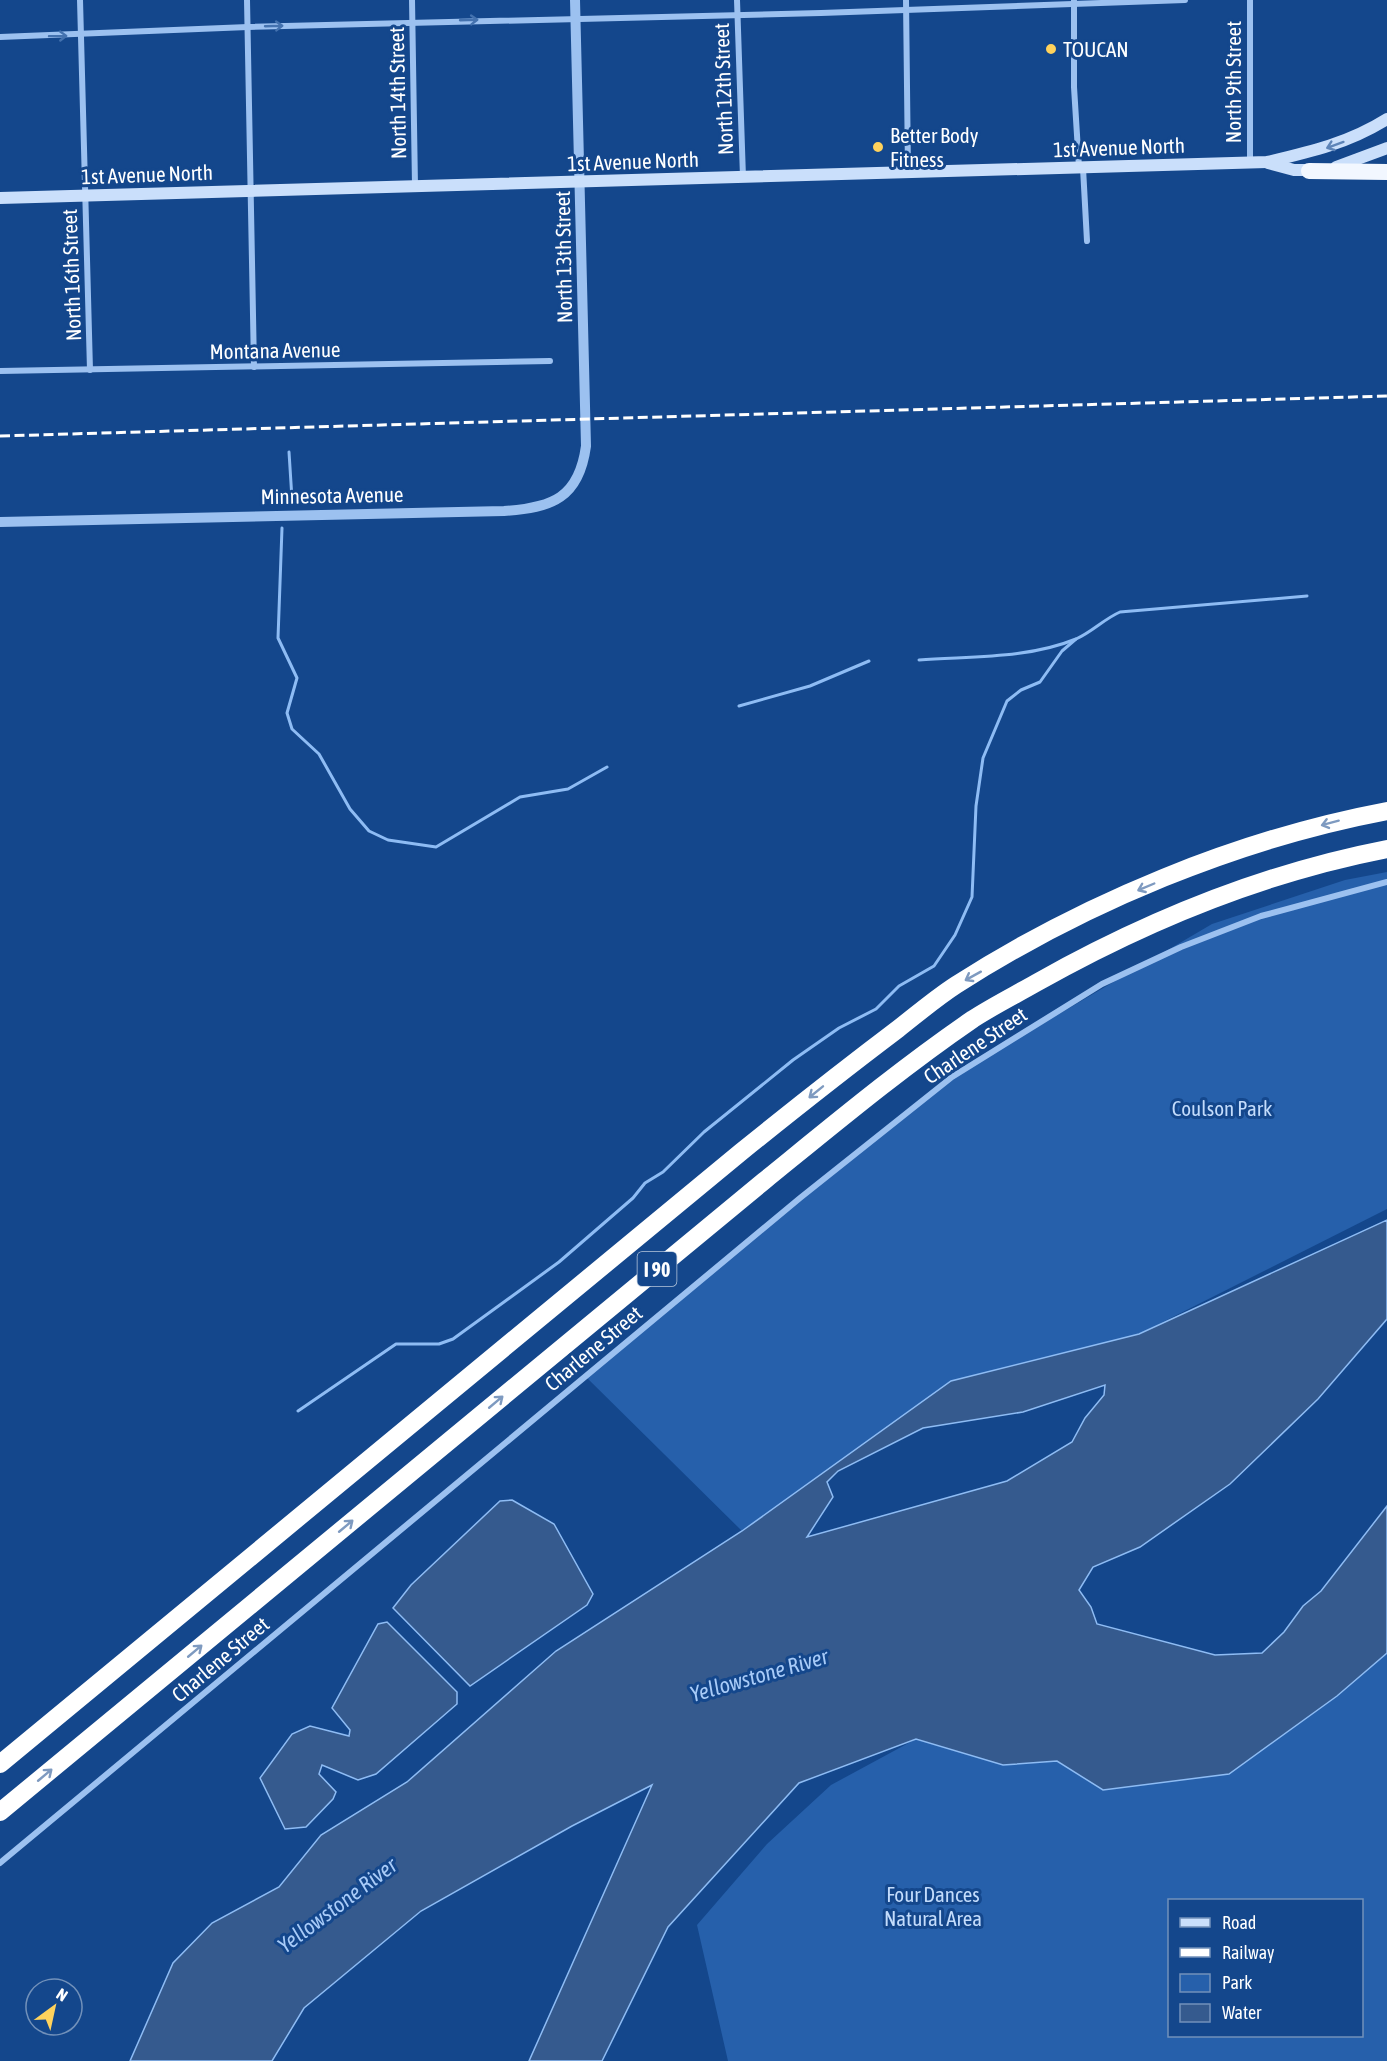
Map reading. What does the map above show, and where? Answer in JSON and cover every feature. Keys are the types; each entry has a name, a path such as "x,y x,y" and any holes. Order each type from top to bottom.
{"highway":[{"path":"1310,171 1387,172"},
{"name":"I 90","path":"0,1764 741,1152 849,1065 956,986 1084,913 1208,861 1334,821 1387,811"},
{"name":"I 90","path":"0,1812 773,1173 873,1093 975,1018 1099,947 1218,896 1343,857 1387,849"}],"main road":[{"name":"1st Avenue North","path":"0,198 1250,163 1267,162 1323,150 1349,140 1387,119"},
{"name":"1st Avenue North","path":"1267,162 1280,167 1310,171 1345,165 1387,148"}],"street":[{"name":"North 16th Street","path":"80,0 90,370"},
{"path":"247,0 254,367"},
{"name":"North 14th Street","path":"412,0 415,186"},
{"name":"North 13th Street","path":"575,0 585,405"},
{"name":"North 12th Street","path":"737,0 742,177"},
{"path":"906,0 908,172"},
{"path":"0,37 81,36 248,27 1185,0"},
{"name":"North 9th Street","path":"1250,0 1250,163"},
{"path":"1074,2 1074,87 1087,241"},
{"name":"Montana Avenue","path":"0,371 550,362"},
{"name":"Minnesota Avenue","path":"0,522 529,510 554,502 577,480 586,446 585,405"},
{"name":"Charlene Street","path":"0,1863 782,1213 952,1077 1102,984 1181,947 1261,916 1387,882"}],"green space":[{"name":"Coulson Park","path":"1387,872 1387,1209 1139,1334 951,1381 742,1531 585,1376 952,1077 1212,924 1345,880"},
{"name":"Four Dances Natural Area","path":"1387,1653 1387,2061 728,2061 697,1925 767,1844 831,1785 916,1739 1003,1765 1057,1761 1103,1790 1337,1696"}],"water":[{"name":"Yellowstone River","path":"1387,1220 1387,1319 1318,1399 1230,1484 1140,1547 1093,1567 1079,1590 1091,1607 1097,1624 1215,1655 1262,1653 1284,1632 1303,1606 1321,1591 1387,1506 1387,1653 1337,1696 1229,1774 1103,1790 1057,1761 1003,1765 916,1739 799,1783 668,1927 602,2061 529,2061 652,1785 572,1826 421,1911 304,2008 272,2061 130,2061 173,1963 212,1923 279,1887 321,1835 407,1782 556,1651 742,1531 951,1381 1139,1334","holes":["1105,1385 1104,1395 1085,1418 1072,1442 1007,1481 807,1537 833,1497 827,1482 838,1471 923,1428 1023,1412"]},
{"path":"512,1500 554,1524 593,1594 587,1605 470,1686 393,1608 411,1585 500,1501"},
{"path":"387,1622 457,1692 457,1704 376,1774 358,1780 322,1765 319,1774 336,1792 333,1799 306,1827 285,1829 260,1778 292,1734 310,1726 349,1736 350,1730 332,1708 378,1624"}],"waterway":[{"path":"289,452 292,499"},
{"path":"282,528 278,638 297,678 287,713 292,729 319,754 350,809 369,831 388,840 436,847 520,797 568,789 607,767"},
{"path":"919,660 999,656 1038,650 1076,639 1120,612 1307,596"},
{"path":"298,1411 396,1344 439,1344 453,1339 559,1262 633,1198 645,1183 663,1172 704,1132 793,1060 839,1028 876,1009 899,986 934,966 955,935 972,897 976,806 983,758 1007,701 1021,690 1040,682 1062,651 1076,639"},
{"path":"739,706 810,686 869,661"}],"railway":[{"path":"0,436 1387,396"}],"place":[{"name":"TOUCAN","path":"1051,49"},
{"name":"Better Body Fitness","path":"878,147"}]}
